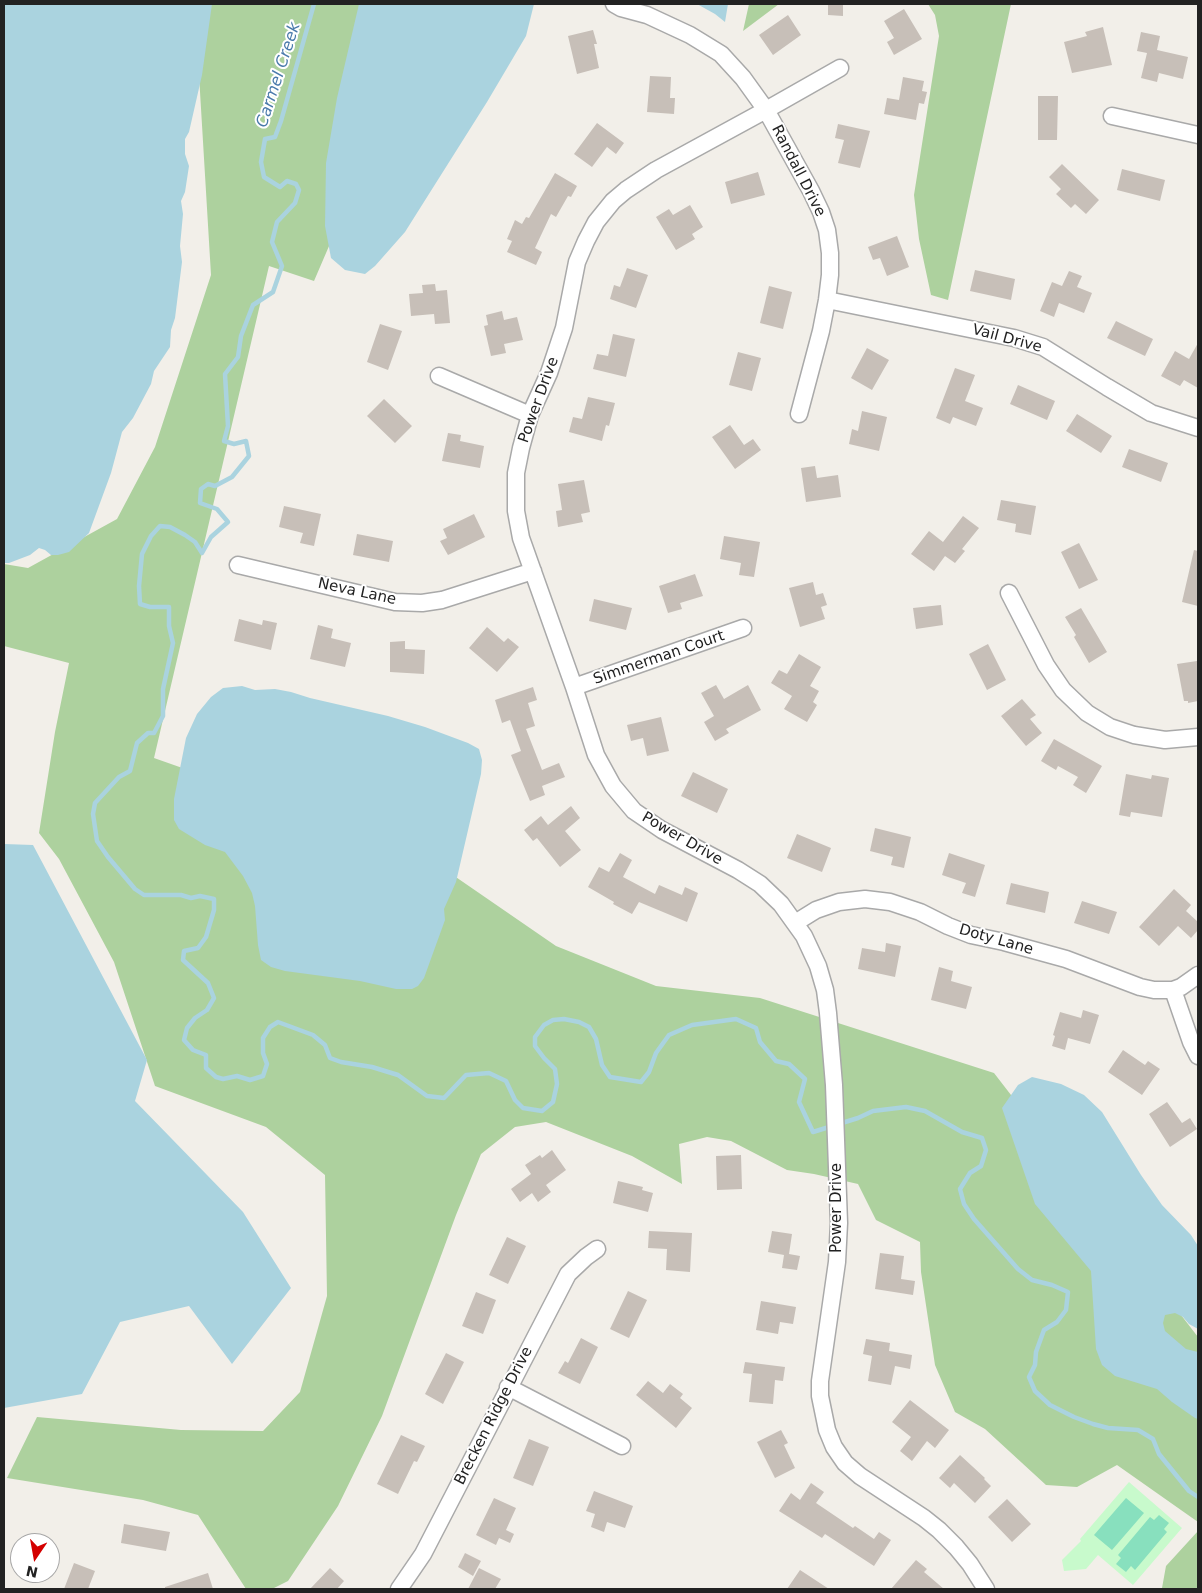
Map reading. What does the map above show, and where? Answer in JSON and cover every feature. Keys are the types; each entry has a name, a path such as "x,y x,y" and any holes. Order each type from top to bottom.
{"street":[{"name":"Randall Drive","path":"614,4 621,8 647,15 690,35 721,54 743,78 766,110 821,212 827,230 830,275 821,331 799,414"},
{"name":"Randall Drive","path":"635,4 647,15"},
{"name":"Power Drive","path":"840,68 656,170 626,190 596,222 577,262 564,328 549,373 530,415 518,464 515,494 521,538 596,755 613,786 634,811 662,830 738,870 760,884 781,904 795,923 804,936 814,959 825,990 834,1085 839,1222 837,1262 820,1381 820,1396 827,1430 834,1448 845,1463 860,1476 939,1530 970,1564 986,1589"},
{"path":"1112,116 1198,135"},
{"name":"Vail Drive","path":"827,300 1014,338 1043,346 1151,413 1198,428"},
{"path":"439,376 530,415"},
{"name":"Neva Lane","path":"238,565 395,602 422,603 450,598 533,570"},
{"path":"1009,593 1046,665 1064,690 1086,713 1110,726 1134,735 1165,740 1198,737"},
{"name":"Simmerman Court","path":"574,688 743,628"},
{"name":"Doty Lane","path":"795,923 816,910 839,902 864,899 890,902 920,912 970,935 1066,959 1140,987 1154,990 1172,990"},
{"path":"1198,975 1172,990 1198,1056"},
{"name":"Brecken Ridge Drive","path":"399,1589 423,1554 568,1274 597,1249"},
{"path":"508,1387 622,1446"}],"green space":[{"path":"201,4 433,4 314,281 269,266 154,758 418,851 556,946 656,986 760,998 994,1073 1198,1337 1198,1522 1117,1465 1077,1487 1046,1485 985,1429 955,1412 935,1365 921,1272 920,1242 876,1220 858,1184 787,1170 731,1141 707,1137 679,1144 682,1184 632,1156 546,1122 515,1127 481,1154 456,1215 382,1416 338,1506 288,1581 272,1589 246,1589 198,1515 143,1500 7,1478 37,1417 181,1430 263,1431 300,1392 327,1296 325,1175 266,1127 155,1086 114,962 59,859 39,833 55,732 69,663 4,646 4,564 28,568 117,519 155,447 211,275 199,75"},
{"path":"749,4 779,4 743,31"},
{"path":"928,4 1011,4 948,300 931,295 919,239 914,195 939,36 935,15"},
{"path":"1129,1482 1182,1528 1133,1585 1098,1555 1086,1569 1064,1571 1062,1560 1081,1541 1080,1539"},
{"path":"1126,1498 1144,1513 1112,1550 1094,1535"},
{"path":"1159,1515 1169,1523 1164,1529 1167,1532 1135,1570 1131,1566 1126,1572 1116,1564 1121,1558 1118,1555 1150,1517 1154,1520"},
{"path":"1198,1531 1198,1589 1163,1589 1166,1566"}],"water":[{"path":"4,4 212,4 202,75 189,132 185,139 185,154 189,166 185,192 181,201 183,214 180,246 182,262 170,347 154,371 151,384 133,418 122,432 111,473 89,533 69,552 51,555 39,548 30,555 9,563 4,563"},
{"path":"359,4 534,4 526,36 487,102 405,232 375,266 365,274 345,270 331,258 325,226 326,163 337,98"},
{"path":"697,4 728,4 725,22 715,14"},
{"path":"242,686 255,690 275,689 291,692 388,716 425,727 479,749 482,760 481,774 456,882 444,909 445,920 424,978 418,986 412,989 396,989 360,981 285,971 271,967 261,960 255,906 252,893 243,876 225,852 205,845 179,829 174,820 174,799 186,738 197,714 211,697 223,688"},
{"path":"4,844 33,845 147,1060 135,1101 243,1212 291,1288 232,1364 189,1306 120,1322 82,1394 4,1408"},
{"path":"1032,1077 1061,1084 1084,1095 1102,1112 1162,1205 1191,1235 1198,1246 1198,1329 1175,1313 1165,1315 1163,1323 1165,1331 1186,1349 1198,1352 1198,1419 1172,1402 1157,1389 1115,1376 1102,1365 1096,1349 1091,1271 1035,1204 1002,1108 1018,1085"}],"building":[{"path":"828,4 843,4 843,16 828,15"},
{"path":"904,9 922,39 894,55 887,42 894,38 884,21"},
{"path":"788,15 801,35 773,55 759,35"},
{"path":"1103,27 1112,65 1072,73 1064,42 1087,36 1085,32"},
{"path":"593,30 597,44 594,44 599,68 577,74 568,36"},
{"path":"1141,32 1160,36 1157,50 1188,57 1183,79 1159,73 1157,82 1141,78 1147,53 1137,51"},
{"path":"650,76 671,77 670,98 675,98 674,114 647,112"},
{"path":"903,77 924,81 922,91 927,92 924,104 919,103 916,120 884,114 887,98 899,100"},
{"path":"1038,96 1058,96 1057,140 1038,140"},
{"path":"597,123 624,143 616,154 607,147 592,167 574,154"},
{"path":"838,124 870,131 860,168 838,163 844,140 835,138"},
{"path":"1062,164 1099,200 1086,214 1075,204 1071,208 1056,194 1061,189 1049,177"},
{"path":"1122,169 1165,180 1160,201 1117,190"},
{"path":"758,172 765,195 731,204 725,182"},
{"path":"555,173 577,186 571,197 568,196 556,217 551,214 535,248 542,252 536,265 507,252 512,241 507,239 515,220 522,224 526,217 529,218"},
{"path":"690,205 703,227 692,234 695,239 676,250 656,217 669,209 673,215"},
{"path":"897,236 909,267 887,276 880,258 873,260 868,247"},
{"path":"627,268 648,275 636,308 610,299 614,285 620,287"},
{"path":"975,270 1015,279 1011,300 970,291"},
{"path":"1069,271 1082,276 1077,287 1092,293 1084,313 1059,303 1054,317 1040,311 1052,282 1062,286"},
{"path":"435,284 436,291 447,290 450,323 435,324 434,314 411,316 409,294 423,293 422,285"},
{"path":"769,286 792,292 783,329 760,323"},
{"path":"502,311 504,320 517,317 523,340 504,344 506,353 491,356 484,326 488,325 486,315"},
{"path":"1116,321 1153,339 1145,356 1107,338"},
{"path":"380,324 402,331 388,370 367,362"},
{"path":"613,334 635,339 626,377 593,369 597,354 608,356"},
{"path":"1198,343 1198,388 1184,380 1180,386 1161,376 1175,351 1189,359"},
{"path":"867,348 889,360 872,390 851,378"},
{"path":"738,352 761,358 752,391 729,385"},
{"path":"955,368 975,375 965,401 983,408 976,426 953,417 950,424 936,418"},
{"path":"1018,385 1055,401 1047,420 1010,404"},
{"path":"588,397 615,403 609,426 606,425 602,441 569,432 573,417 582,419"},
{"path":"384,399 412,426 395,443 367,416"},
{"path":"862,411 887,417 879,451 849,444 852,429 858,431"},
{"path":"1077,414 1112,436 1101,453 1066,431"},
{"path":"730,425 744,445 753,439 761,450 735,469 712,437"},
{"path":"448,433 461,435 460,441 484,446 480,468 442,461"},
{"path":"1129,449 1168,463 1161,482 1122,467"},
{"path":"815,466 817,478 838,475 841,497 806,502 801,468"},
{"path":"584,480 590,512 581,514 583,522 558,527 556,511 562,510 558,484"},
{"path":"1001,500 1036,506 1031,535 1015,532 1016,524 997,520"},
{"path":"284,506 321,514 314,546 300,543 303,533 279,527"},
{"path":"474,514 485,537 448,555 440,541 447,538 443,529"},
{"path":"963,516 979,528 962,549 965,551 955,563 945,556 934,571 911,554 929,531 943,542"},
{"path":"357,534 393,541 389,562 353,555"},
{"path":"724,536 760,542 754,577 739,575 741,563 720,559"},
{"path":"1079,543 1098,580 1079,589 1061,552"},
{"path":"1194,550 1198,551 1198,606 1182,602"},
{"path":"695,574 703,596 680,603 682,609 668,613 659,586"},
{"path":"813,582 816,595 823,593 827,605 821,607 825,619 800,627 789,588"},
{"path":"594,599 632,608 626,630 589,621"},
{"path":"941,605 943,625 916,629 913,608"},
{"path":"1081,608 1107,652 1089,663 1065,617"},
{"path":"239,619 262,625 263,620 277,623 271,650 234,641"},
{"path":"318,625 333,629 331,638 351,643 345,667 310,659"},
{"path":"487,627 504,642 508,638 519,647 497,672 469,648"},
{"path":"405,641 405,649 425,650 424,674 390,672 390,642"},
{"path":"988,644 1006,680 987,690 969,654"},
{"path":"799,654 821,667 810,686 819,691 813,702 817,705 807,722 784,709 792,696 771,683 779,670 787,674"},
{"path":"1197,661 1198,701 1188,703 1188,701 1184,701 1177,664"},
{"path":"716,685 724,699 748,685 761,710 726,729 729,733 715,741 704,722 714,716 701,693"},
{"path":"533,687 537,700 528,703 535,726 526,729 542,770 559,763 565,777 542,786 545,795 530,801 511,755 521,751 510,720 502,723 495,700"},
{"path":"1022,699 1036,715 1030,719 1042,733 1026,746 1001,716"},
{"path":"661,717 669,751 647,756 643,738 631,741 627,725"},
{"path":"1054,739 1102,766 1086,793 1073,785 1078,777 1058,766 1056,770 1041,761"},
{"path":"693,772 728,789 717,813 681,796"},
{"path":"1126,774 1151,779 1152,775 1169,778 1162,817 1131,812 1130,817 1119,815"},
{"path":"571,806 580,818 565,831 581,850 560,867 537,838 533,841 524,830 541,816 548,825"},
{"path":"875,828 911,837 904,868 891,865 893,857 870,851"},
{"path":"797,834 831,848 822,872 787,858"},
{"path":"620,853 632,860 623,877 655,894 659,885 682,895 685,887 698,893 687,922 639,902 632,914 588,887 599,867 609,872"},
{"path":"949,853 985,865 975,897 962,893 966,883 942,875"},
{"path":"1011,883 1049,892 1045,913 1006,904"},
{"path":"1174,889 1191,905 1186,911 1198,922 1198,930 1191,938 1178,926 1159,946 1139,927"},
{"path":"1082,901 1117,912 1109,934 1074,923"},
{"path":"886,943 901,946 895,977 858,969 862,948 885,952"},
{"path":"939,967 953,971 951,981 972,987 966,1009 931,1000"},
{"path":"1083,1010 1099,1015 1090,1044 1068,1038 1065,1050 1052,1046 1055,1036 1053,1035 1060,1012 1081,1018"},
{"path":"1123,1050 1145,1065 1148,1061 1160,1069 1142,1095 1108,1072"},
{"path":"1167,1102 1182,1123 1190,1118 1197,1129 1170,1147 1149,1114"},
{"path":"552,1150 566,1170 546,1185 551,1192 538,1202 532,1193 520,1202 511,1189 531,1174 525,1165 540,1155 542,1158"},
{"path":"741,1155 742,1189 717,1190 716,1156"},
{"path":"618,1181 643,1187 642,1190 653,1193 648,1212 613,1203"},
{"path":"649,1231 692,1233 690,1272 666,1270 667,1249 648,1248"},
{"path":"772,1231 792,1234 789,1254 800,1256 797,1270 782,1268 784,1255 768,1252"},
{"path":"507,1237 526,1246 508,1284 489,1275"},
{"path":"880,1253 904,1256 901,1279 915,1281 913,1295 875,1289"},
{"path":"628,1291 647,1300 629,1338 610,1329"},
{"path":"476,1292 496,1300 483,1334 462,1326"},
{"path":"761,1301 796,1307 793,1324 780,1322 778,1334 756,1330"},
{"path":"581,1338 598,1347 580,1384 558,1373 565,1361 568,1363"},
{"path":"866,1339 890,1343 889,1351 912,1355 910,1369 895,1366 891,1385 868,1381 872,1356 863,1354"},
{"path":"446,1353 464,1362 443,1404 425,1394"},
{"path":"745,1362 785,1367 783,1381 775,1380 773,1404 749,1402 752,1374 743,1373"},
{"path":"648,1381 663,1393 670,1384 683,1394 680,1398 692,1408 676,1428 636,1395"},
{"path":"910,1400 949,1430 935,1448 927,1441 912,1461 900,1451 911,1437 892,1422"},
{"path":"781,1430 788,1443 784,1445 795,1468 775,1478 757,1442"},
{"path":"401,1435 425,1446 417,1462 414,1461 398,1494 377,1484"},
{"path":"529,1439 549,1447 533,1486 513,1478"},
{"path":"960,1455 991,1486 975,1503 954,1483 950,1488 939,1478"},
{"path":"811,1483 824,1492 816,1503 853,1528 855,1526 874,1539 879,1532 891,1540 874,1566 825,1534 822,1538 779,1511 791,1493 800,1500"},
{"path":"594,1491 633,1506 625,1528 607,1522 604,1532 591,1527 595,1514 586,1511"},
{"path":"494,1498 516,1508 506,1530 514,1534 510,1543 499,1538 496,1545 476,1535"},
{"path":"1007,1499 1031,1524 1012,1542 988,1517"},
{"path":"124,1524 170,1532 166,1551 121,1543"},
{"path":"465,1553 481,1561 473,1576 458,1567"},
{"path":"916,1560 927,1569 924,1572 944,1589 891,1589"},
{"path":"74,1563 95,1571 88,1589 64,1589"},
{"path":"330,1568 344,1581 337,1589 310,1589"},
{"path":"479,1568 501,1579 495,1589 468,1589"},
{"path":"800,1570 829,1589 787,1589"},
{"path":"208,1573 213,1589 165,1589 165,1587"}],"waterway":[{"name":"Carmel Creek","path":"314,4 281,121 275,137 265,139 261,162 264,177 280,187 287,181 296,184 299,190 295,203 277,222 272,242 282,266 273,292 253,305 241,336 238,357 225,374 228,426 224,441 234,444 246,441 249,456 232,477 215,486 208,484 201,489 200,503 217,509 228,522 211,537 202,553 195,542 185,535 170,527 160,526 151,536 142,554 139,586 140,604 150,607 169,607 169,626 173,643 163,689 163,716 154,733 148,733 137,743 130,771 119,777 95,803 93,814 97,841 135,889 144,895 181,895 191,898 200,896 214,899 214,910 206,937 198,948 184,951 183,960 208,983 214,998 207,1010 195,1018 187,1028 184,1040 193,1050 206,1055 206,1068 216,1077 223,1079 237,1076 250,1080 263,1076 267,1064 263,1053 263,1038 270,1027 278,1022 313,1035 325,1045 330,1058 398,1075 427,1096 444,1098 466,1075 489,1073 506,1081 515,1100 523,1108 542,1111 553,1102 557,1084 555,1069 535,1046 535,1037 544,1025 553,1020 564,1019 579,1022 589,1027 596,1039 602,1065 610,1077 641,1082 649,1072 656,1053 669,1035 692,1025 736,1019 756,1028 760,1042 776,1061 789,1064 805,1079 799,1102 813,1132 858,1118 873,1111 906,1107 925,1111 962,1132 982,1138 986,1150 981,1166 970,1173 960,1189 964,1204 974,1219 1018,1269 1032,1280 1052,1285 1068,1292 1066,1310 1057,1322 1044,1330 1036,1352 1035,1365 1029,1377 1035,1391 1050,1405 1074,1417 1108,1428 1138,1430 1153,1439 1159,1454 1189,1491 1198,1497"}]}
